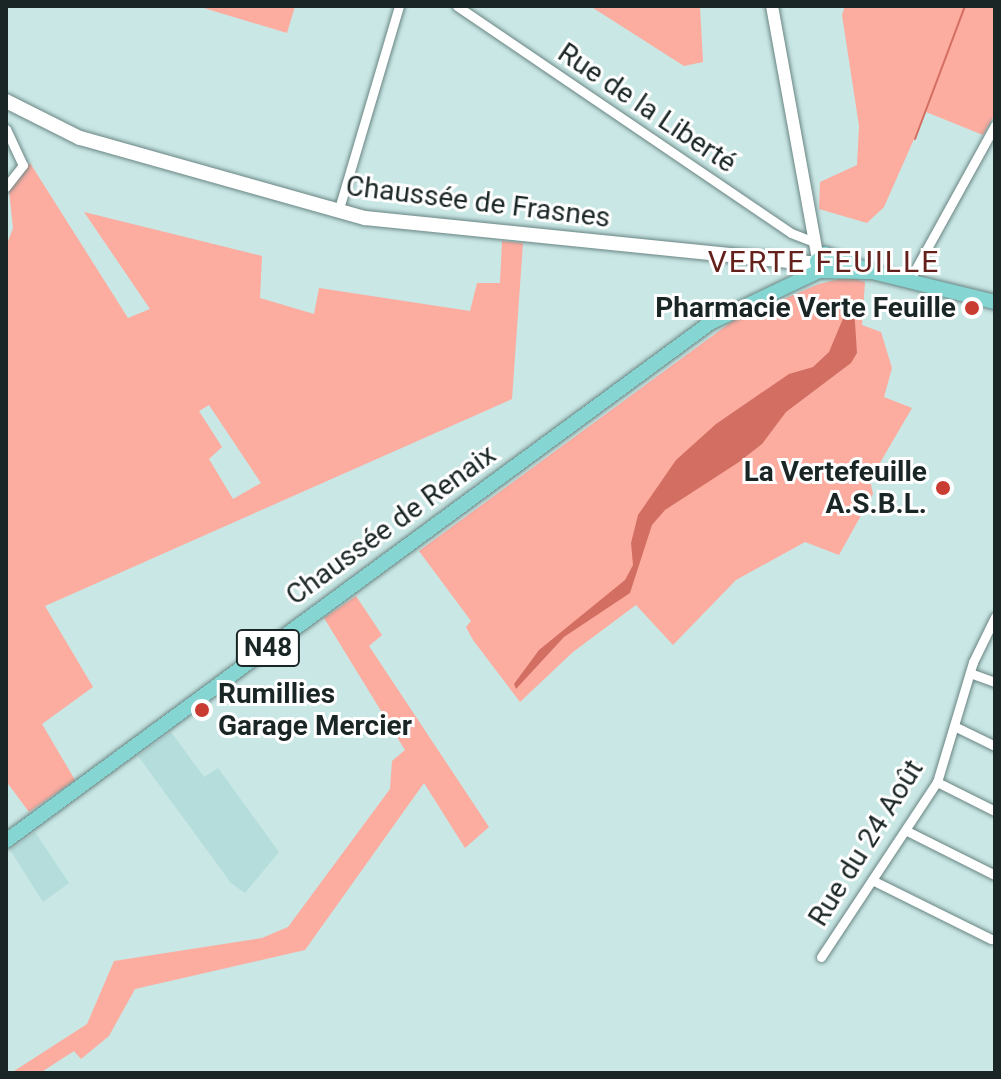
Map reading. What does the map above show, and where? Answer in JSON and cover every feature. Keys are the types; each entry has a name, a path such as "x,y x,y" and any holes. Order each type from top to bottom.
{"main road":[{"name":"Chaussée de Frasnes","path":"6,101 80,138 338,212 401,224 824,263"},
{"path":"766,260 783,268 783,286"},
{"name":"Chaussée de Renaix","path":"6,841 710,323 824,263 995,302"}],"street":[{"path":"338,212 399,6"},
{"name":"Rue de la Liberté","path":"457,6 791,233 814,242"},
{"path":"772,6 814,242 824,263"},
{"path":"909,281 995,125"},
{"path":"6,129 23,165 6,187"},
{"name":"Rue du 24 Août","path":"821,957 937,782 970,673 995,617"},
{"path":"970,673 995,682"},
{"path":"954,726 995,746"},
{"path":"937,782 995,811"},
{"path":"907,831 995,875"},
{"path":"872,880 991,939"}],"shaded area":[{"path":"197,6 295,6 287,33"},
{"path":"590,6 700,6 703,62 684,66"},
{"path":"845,6 995,6 995,114 983,135 926,112 884,207 867,223 819,209 820,182 857,165 859,126 842,15"},
{"path":"30,163 128,318 150,309 84,212 262,256 260,298 314,314 319,288 470,311 477,283 500,283 502,241 523,243 512,399 45,606 93,687 42,724 75,780 29,812 6,781 6,247 13,228 9,190","holes":["209,405 261,483 233,499 209,459 222,447 199,411"]},
{"path":"848,277 865,282 862,325 881,332 892,368 884,397 912,408 870,480 873,494 839,555 805,542 736,580 673,645 636,605 573,652 520,702 473,640 466,627 471,621 419,551 734,320 819,284"},
{"path":"849,304 854,307 857,353 851,363 786,412 762,444 665,510 652,525 630,593 564,637 516,689 514,684 539,650 625,580 633,565 631,543 638,515 676,460 716,424 789,374 813,367 829,352"},
{"path":"356,596 382,635 369,646 489,827 465,848 424,783 305,950 135,989 109,1036 81,1059 74,1051 40,1073 11,1073 87,1024 114,961 262,938 288,927 390,789 392,761 405,750 324,618"},
{"path":"171,732 204,777 218,768 279,852 245,893 231,883 138,756"},
{"path":"35,832 69,883 43,902 10,850"}],"waterway":[{"path":"915,139 965,6"}],"place":[{"name":"Pharmacie Verte Feuille","path":"972,308"},
{"name":"La Vertefeuille A.S.B.L.","path":"943,488"},
{"name":"Rumillies Garage Mercier","path":"202,710"}],"district":[{"name":"VERTE FEUILLE","path":"824,262"}]}
